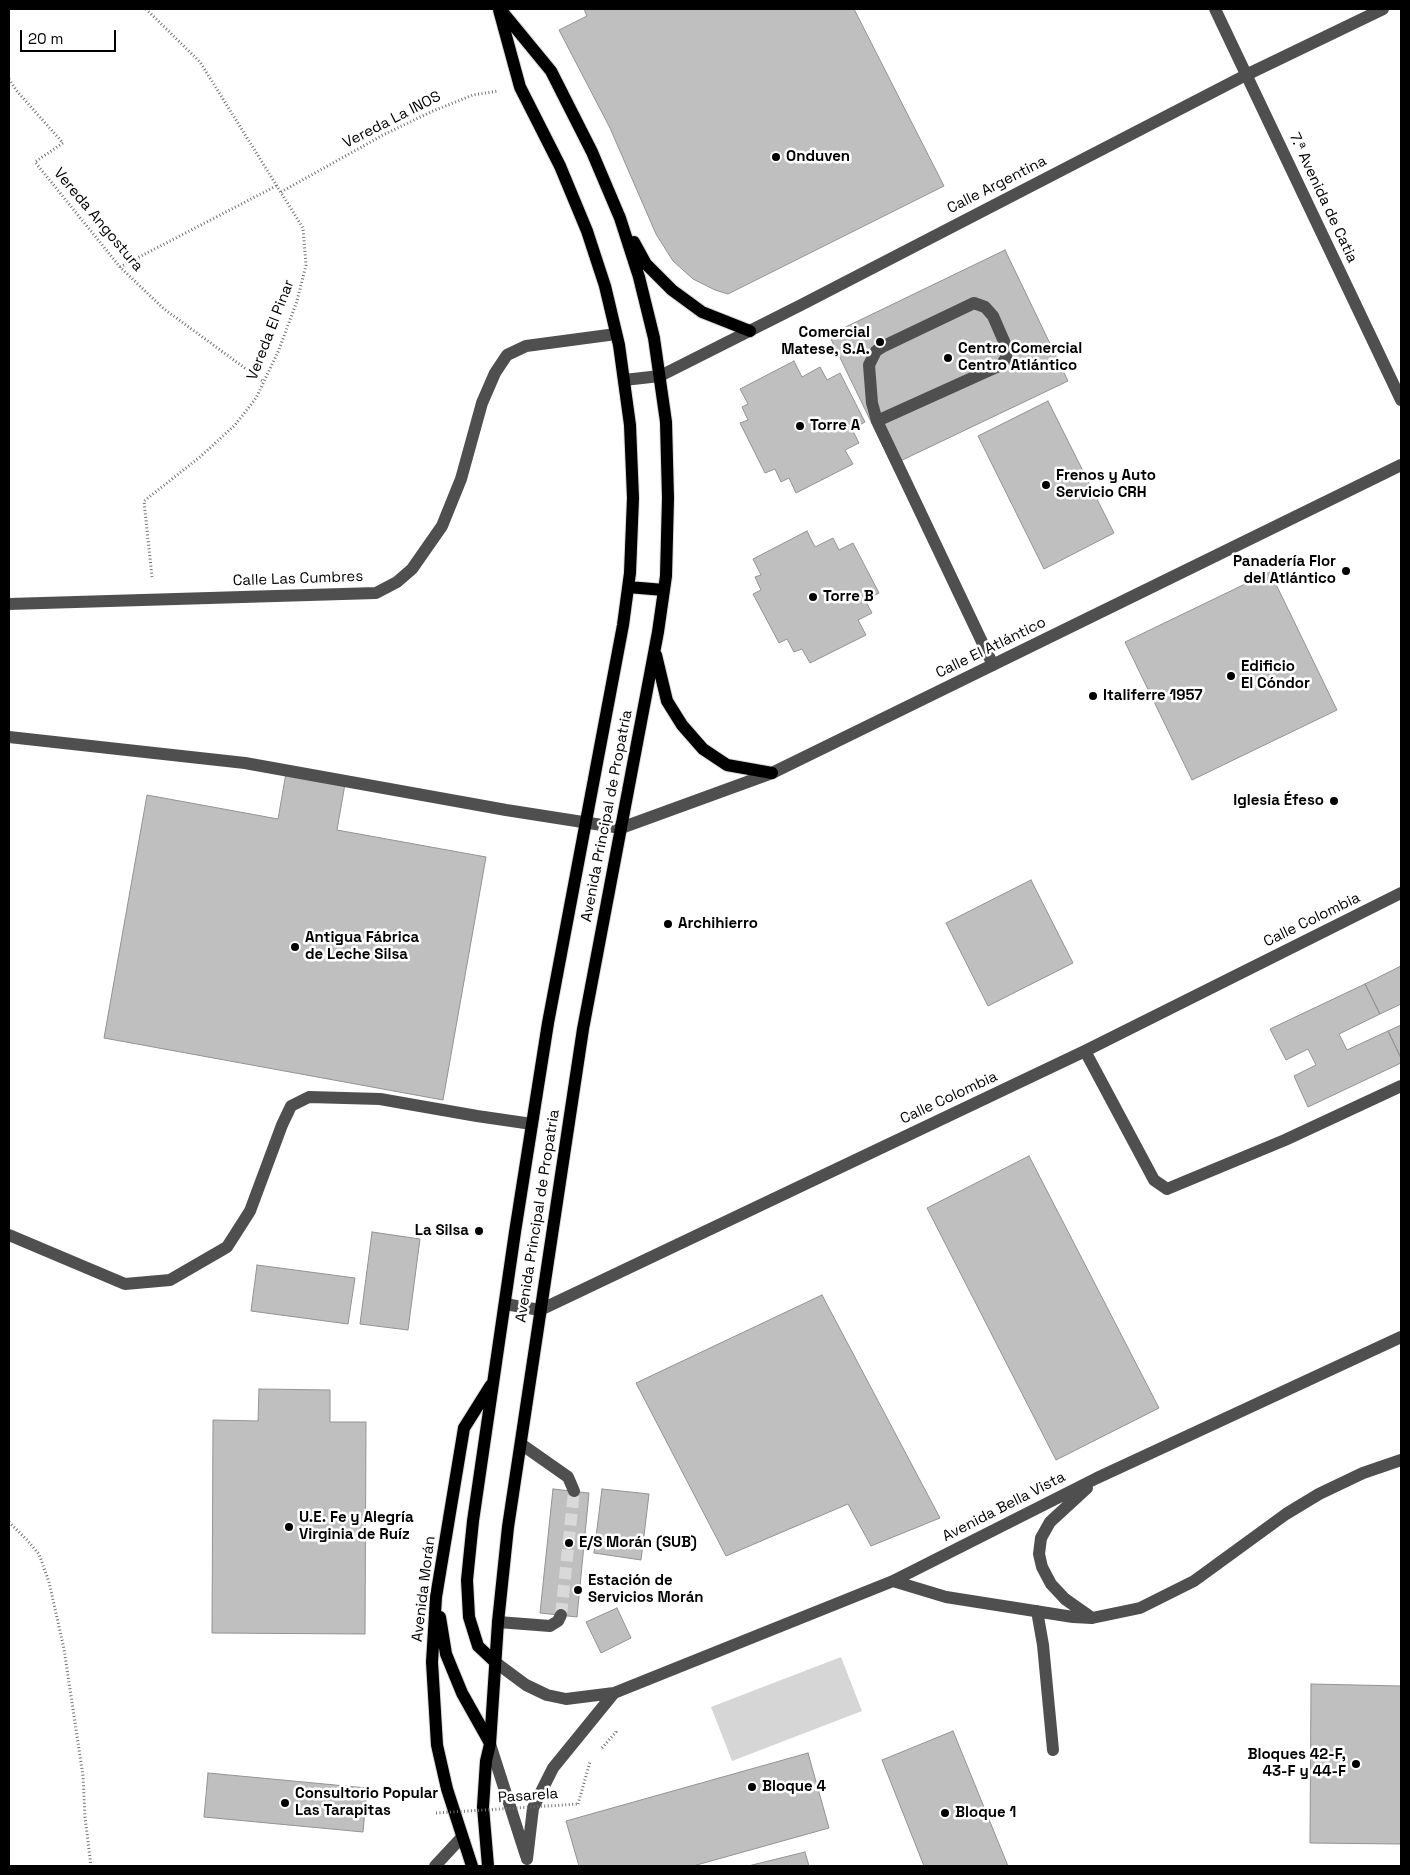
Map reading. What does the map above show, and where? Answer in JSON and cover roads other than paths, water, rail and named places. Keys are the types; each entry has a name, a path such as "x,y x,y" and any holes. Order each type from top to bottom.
{"main road":[{"name":"Avenida Principal de Propatria","path":"495,1662 478,1646 469,1617 468,1580 474,1522 548,1023 623,625 628,587 633,498 630,425 616,334 605,286 587,231 560,166 520,87 499,9"},
{"name":"Avenida Principal de Propatria","path":"495,1662 508,1527 584,1029 655,650 664,590 668,498 666,422 654,338 639,276 620,218 592,152 551,71 499,9"},
{"path":"620,218 646,264 672,290 702,312 750,331"},
{"path":"628,587 664,590"},
{"path":"655,650 667,701 682,725 703,749 727,765 772,773"},
{"name":"Avenida Morán","path":"472,1866 447,1789 437,1745 432,1662 436,1597 464,1428 494,1381"},
{"path":"436,1597 446,1654 462,1693 490,1744"},
{"path":"488,1866 483,1807 486,1761 490,1744 495,1662"}],"street":[{"name":"7.ª Avenida de Catia","path":"1215,9 1401,400"},
{"name":"Calle Argentina","path":"624,380 660,376 1246,75 1383,9"},
{"path":"877,421 1000,365 1006,358 1006,346 993,316 985,307 974,303 876,351 870,365 872,403 877,421 993,665"},
{"name":"Calle Las Cumbres","path":"9,604 376,593 397,582 412,569 442,526 460,479 482,403 496,373 507,356 526,346 616,334"},
{"name":"Calle El Atlántico","path":"9,737 245,763 506,810 621,828 772,773 1401,465"},
{"name":"Calle Colombia","path":"540,1310 1085,1051 1401,893"},
{"path":"1085,1051 1154,1180 1167,1189 1179,1186 1285,1140 1401,1086"},
{"path":"9,1235 125,1284 170,1280 227,1247 250,1211 291,1106 309,1097 380,1099 532,1124"},
{"path":"505,1304 540,1310"},
{"name":"Avenida Bella Vista","path":"495,1662 526,1685 547,1695 566,1699 614,1693 893,1581 1097,1478 1401,1337"},
{"path":"521,1444 564,1474 571,1482 574,1491"},
{"path":"893,1581 946,1597 1092,1618 1140,1608 1194,1581 1286,1514 1319,1494 1363,1473 1401,1460"},
{"path":"1092,1618 1065,1598 1051,1584 1042,1567 1039,1554 1042,1538 1050,1522 1097,1478"},
{"path":"1037,1611 1044,1646 1053,1750"},
{"path":"498,1622 550,1626 558,1622 561,1615"},
{"name":"Avenida Bella Vista","path":"528,1863 533,1808 553,1768 614,1693"},
{"path":"490,1744 528,1863"},
{"path":"435,1866 462,1837"}],"tunnel":[{"path":"561,1615 574,1491"}],"place":[{"name":"Onduven","path":"776,157"},
{"name":"Comercial Matese, S.A.","path":"880,342"},
{"name":"Centro Comercial Centro Atlántico","path":"948,358"},
{"name":"Torre A","path":"800,426"},
{"name":"Frenos y Auto Servicio CRH","path":"1046,485"},
{"name":"Panadería Flor del Atlántico","path":"1346,571"},
{"name":"Torre B","path":"813,597"},
{"name":"Edificio El Cóndor","path":"1231,676"},
{"name":"Italiferre 1957","path":"1093,696"},
{"name":"Iglesia Éfeso","path":"1334,801"},
{"name":"Archihierro","path":"668,924"},
{"name":"Antigua Fábrica de Leche Silsa","path":"295,947"},
{"name":"La Silsa","path":"479,1231"},
{"name":"U.E. Fe y Alegría Virginia de Ruíz","path":"289,1527"},
{"name":"E/S Morán (SUB)","path":"569,1543"},
{"name":"Estación de Servicios Morán","path":"578,1590"},
{"name":"Bloques 42-F, 43-F y 44-F","path":"1356,1764"},
{"name":"Bloque 4","path":"752,1787"},
{"name":"Consultorio Popular Las Tarapitas","path":"285,1803"},
{"name":"Bloque 1","path":"945,1813"}]}
